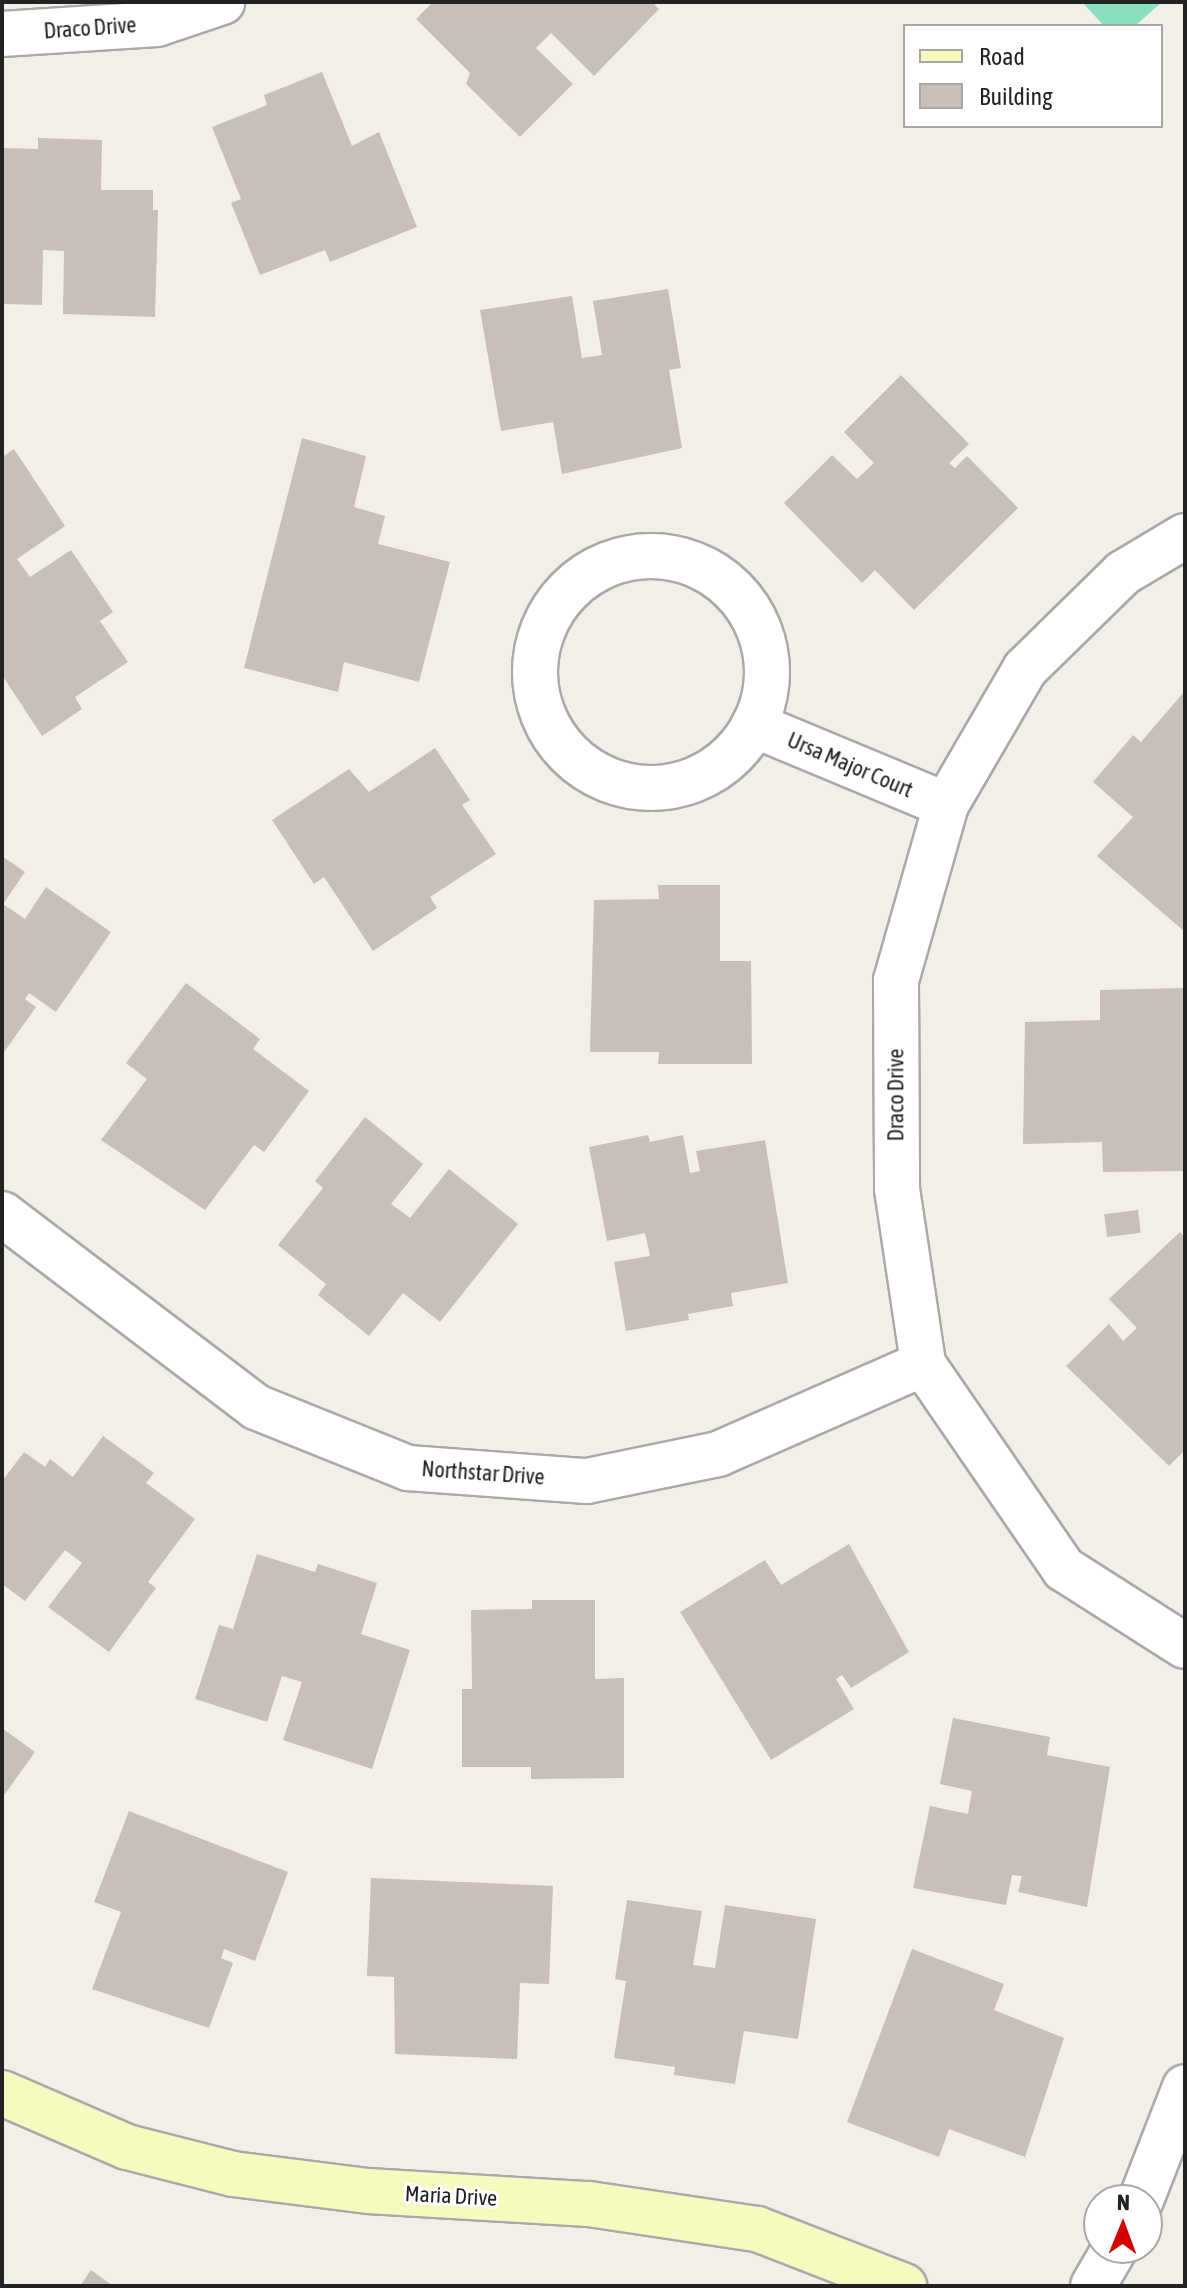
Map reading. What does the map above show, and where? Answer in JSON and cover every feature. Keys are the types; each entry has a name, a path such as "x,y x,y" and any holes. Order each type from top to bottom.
{"street":[{"name":"Draco Drive","path":"2,34 157,24 222,2"},
{"name":"Draco Drive","path":"1185,536 1123,573 1025,669 946,805 896,981 897,1189 923,1364 1064,1569 1185,1646"},
{"path":"647,556 687,561 723,580 750,610 765,647 766,687 754,725 734,754 705,775 671,786 635,788 601,777 571,757 557,739 535,692 535,653 548,615 574,584 608,563 647,556"},
{"name":"Ursa Major Court","path":"754,725 946,805"},
{"name":"Northstar Drive","path":"2,1214 256,1407 408,1468 587,1481 718,1454 923,1364"},
{"path":"1147,2184 1185,2087"},
{"name":"Maria Drive","path":"2,2093 127,2147 233,2174 368,2191 589,2204 757,2229 904,2286"},
{"path":"1093,2286 1106,2264"}],"green space":[{"path":"1082,2 1162,2 1137,24 1102,24"}],"building":[{"path":"433,2 652,2 659,9 594,76 551,33 536,48 573,84 520,137 466,84 470,73 416,19"},
{"path":"322,72 352,146 379,132 417,227 330,262 325,250 260,275 231,203 241,199 212,127 267,105 264,95"},
{"path":"38,138 102,140 101,190 153,190 153,210 158,210 155,317 63,314 64,251 43,250 42,305 2,304 2,148 38,149"},
{"path":"668,289 681,368 669,370 682,448 562,474 553,422 501,431 480,310 572,296 582,358 602,355 593,301"},
{"path":"901,375 969,444 949,463 955,468 967,456 1018,508 914,610 875,570 862,583 784,503 832,455 857,479 874,463 844,432"},
{"path":"302,438 366,456 354,507 385,516 378,544 450,562 419,682 344,662 338,692 244,668"},
{"path":"14,449 65,526 17,559 30,577 71,550 113,612 100,621 128,662 75,697 82,709 42,736 2,675 2,457"},
{"path":"1183,693 1185,932 1097,856 1133,817 1093,782 1133,735 1141,742"},
{"path":"435,748 470,800 462,805 496,854 430,897 437,908 373,951 324,877 314,884 272,820 349,769 369,792"},
{"path":"2,856 25,872 3,904 25,919 46,887 111,932 56,1012 29,993 25,999 36,1007 2,1055"},
{"path":"658,885 720,885 720,961 751,961 752,1064 658,1064 659,1052 590,1052 594,900 659,899"},
{"path":"186,983 260,1039 253,1049 309,1091 264,1152 254,1145 205,1210 101,1140 147,1079 126,1063"},
{"path":"1185,988 1185,1171 1103,1172 1102,1142 1023,1144 1025,1022 1100,1020 1100,990"},
{"path":"365,1117 423,1164 391,1204 410,1218 449,1169 518,1224 440,1322 403,1293 369,1336 318,1295 326,1284 278,1245 323,1188 315,1181"},
{"path":"648,1135 650,1142 683,1135 690,1173 700,1171 696,1151 765,1140 788,1283 731,1293 733,1306 688,1314 689,1320 626,1331 614,1262 650,1256 645,1233 607,1241 589,1147"},
{"path":"1138,1210 1141,1233 1107,1237 1104,1214"},
{"path":"1180,1232 1185,1237 1185,1450 1169,1466 1066,1366 1109,1324 1123,1341 1137,1328 1109,1299"},
{"path":"103,1436 154,1473 146,1483 195,1519 148,1582 156,1588 109,1652 48,1607 82,1563 65,1550 25,1601 2,1584 2,1481 24,1452 45,1467 50,1459 73,1477"},
{"path":"849,1544 909,1652 851,1688 842,1675 836,1679 854,1709 771,1760 680,1612 765,1560 781,1585"},
{"path":"257,1554 315,1572 318,1564 377,1583 361,1634 410,1650 372,1769 283,1740 302,1682 282,1676 267,1722 195,1699 219,1625 233,1629"},
{"path":"532,1600 595,1600 595,1679 624,1678 624,1778 531,1779 531,1767 462,1767 462,1689 472,1689 471,1610 532,1609"},
{"path":"953,1718 1050,1737 1047,1755 1110,1767 1087,1907 1018,1892 1022,1876 1012,1875 1006,1905 913,1888 930,1806 968,1814 972,1791 940,1784"},
{"path":"2,1728 35,1752 2,1798"},
{"path":"129,1811 288,1872 255,1961 224,1949 221,1958 233,1963 209,2028 92,1989 121,1912 94,1902"},
{"path":"371,1878 553,1886 549,1984 520,1983 517,2059 395,2054 394,1977 367,1976"},
{"path":"627,1900 702,1911 693,1965 715,1968 725,1905 816,1919 798,2039 744,2031 735,2084 674,2075 675,2067 614,2058 626,1981 615,1979"},
{"path":"912,1949 1004,1984 994,2010 1064,2038 1025,2157 949,2129 939,2157 847,2122"},
{"path":"91,2270 113,2286 80,2286"}]}
